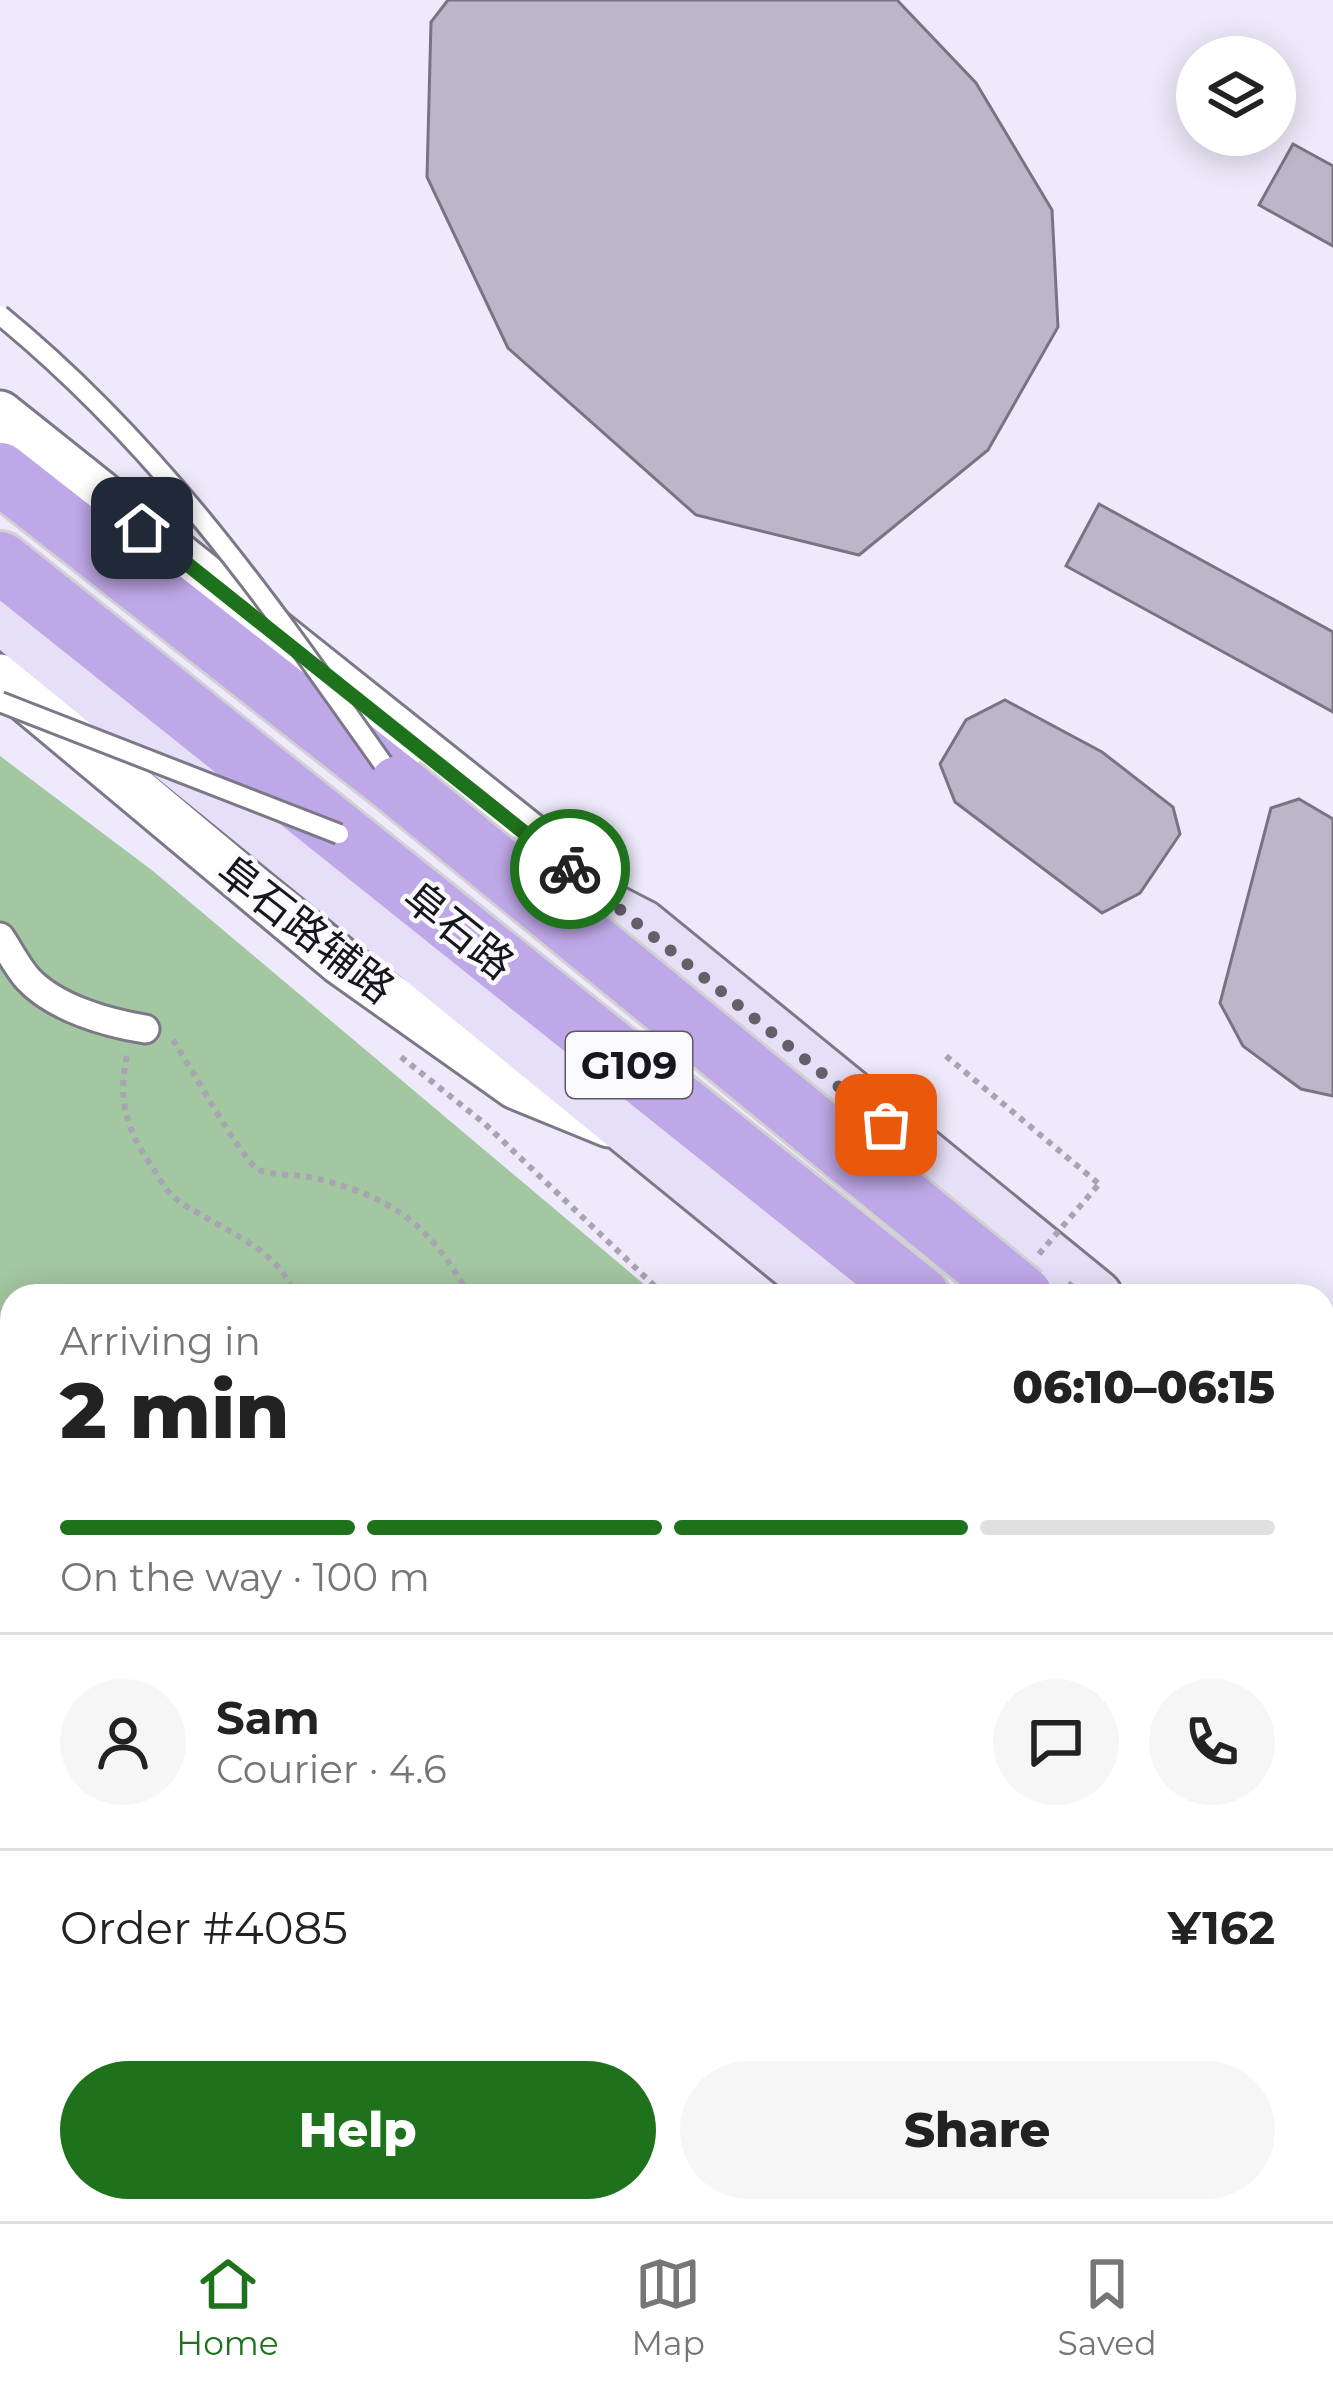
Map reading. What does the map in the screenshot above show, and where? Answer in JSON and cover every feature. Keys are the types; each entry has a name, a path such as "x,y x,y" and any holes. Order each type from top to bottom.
{"highway":[{"name":"阜石路","path":"0,472 399,785 1007,1284"},
{"name":"阜石路","path":"0,562 904,1284"}],"main road":[{"name":"阜石路","path":"0,490 356,778 642,926 1081,1284"},
{"name":"阜石路","path":"0,617 819,1284"}],"street":[{"path":"0,414 642,926"},
{"name":"阜石路辅路","path":"0,677 361,976 516,1086 640,1136"},
{"path":"0,937 28,980 63,1003 116,1024 145,1029"}],"lane":[{"path":"0,315 52,358 185,495 248,573 399,785"},
{"path":"0,702 339,834"}],"path":[{"path":"289,1284 249,1241 172,1196 135,1142 121,1104 130,1037 145,1029 171,1036 257,1170 345,1185 406,1214 448,1257 463,1284"},
{"path":"946,1056 1099,1184 1037,1256 1069,1284"},
{"path":"400,1057 484,1124 652,1284"}],"green space":[{"path":"0,756 153,871 644,1284 0,1284"}],"building":[{"path":"448,0 897,0 976,83 1052,210 1058,327 988,450 859,555 696,515 508,348 427,177 431,22"},
{"path":"1296,146 1333,166 1333,246 1259,205 1286,156 1296,156"},
{"path":"1099,504 1333,632 1333,712 1066,566"},
{"path":"1005,700 1102,752 1173,807 1180,834 1140,893 1102,913 955,802 940,764 966,720"},
{"path":"1299,799 1333,819 1333,1096 1301,1089 1243,1046 1220,1003 1271,808"}],"way so far":[{"path":"570,869 886,1125"}],"route":[{"path":"142,528 570,869"}]}
